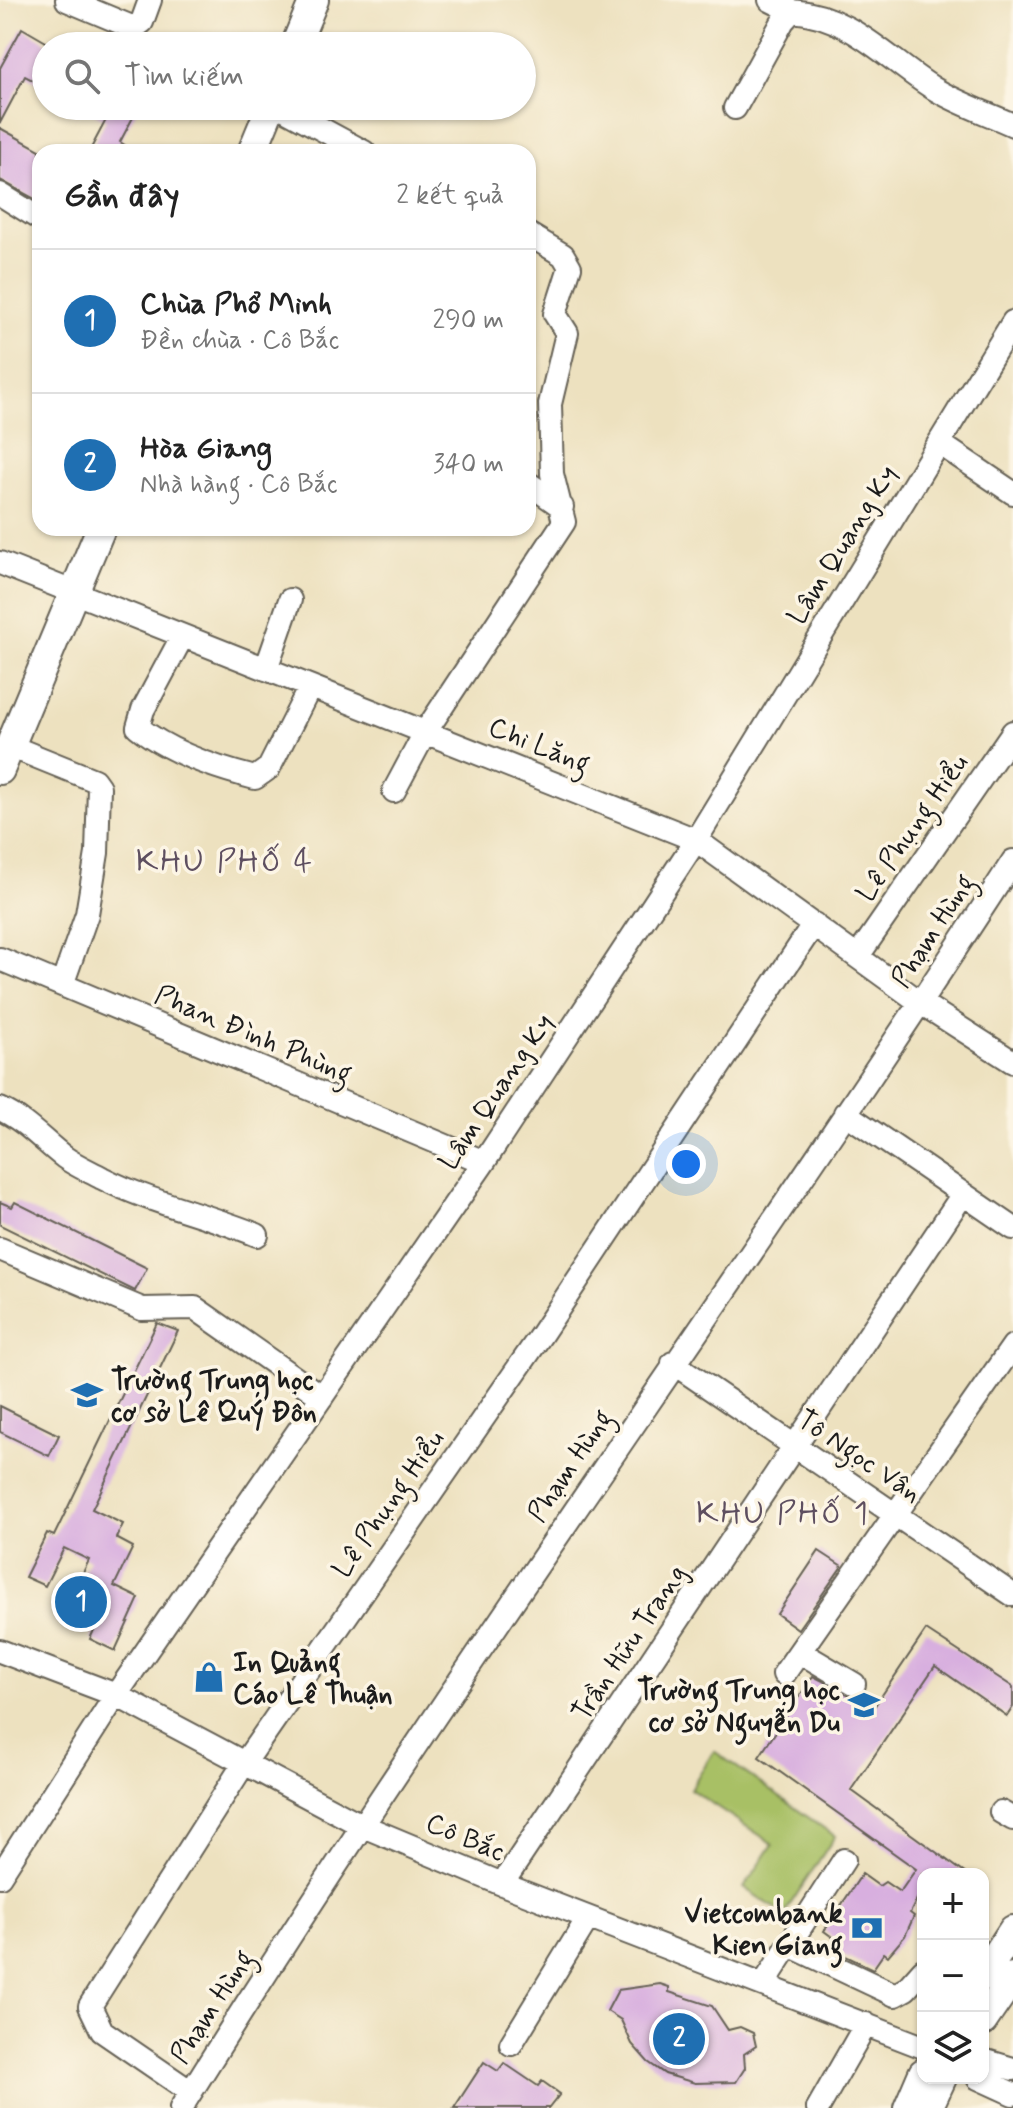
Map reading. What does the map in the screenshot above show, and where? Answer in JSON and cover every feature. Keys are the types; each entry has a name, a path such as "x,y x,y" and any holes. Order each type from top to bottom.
{"main road":[{"path":"301,32 314,0"},
{"path":"255,144 265,120"},
{"path":"5,758 98,536"},
{"path":"989,1967 1013,1930"},
{"path":"989,2012 1013,1977"},
{"path":"908,2108 918,2084"},
{"path":"928,2108 939,2084"}],"street":[{"path":"67,0 134,28 142,22 150,0"},
{"path":"770,0 792,11 825,16 845,26 934,89 1013,125"},
{"path":"735,108 783,21 792,11"},
{"path":"305,120 349,144"},
{"path":"0,194 32,214"},
{"path":"394,791 426,731 564,522 552,474 550,404 567,333 555,314 570,267 563,255 536,239"},
{"name":"Lâm Quang Ky","path":"0,1876 116,1695 484,1162 696,840 1013,322"},
{"path":"939,443 1013,493"},
{"path":"536,489 562,507"},
{"name":"Chi Lăng","path":"0,563 696,840 921,1003 1013,1062"},
{"path":"266,669 290,600"},
{"path":"182,637 143,710 138,727 179,751 227,771 255,778 269,768 310,687"},
{"name":"Lê Phụng Hiểu","path":"858,956 1013,732"},
{"path":"5,758 94,780 99,787 97,853 87,914 62,985"},
{"name":"Phạm Hùng","path":"186,2100 363,1826 673,1363 921,1003 1013,861"},
{"name":"Lê Phụng Hiểu","path":"186,2100 102,2031 90,2006 243,1765 541,1335 814,924"},
{"name":"Phan Đình Phùng","path":"0,959 484,1162"},
{"path":"0,1109 25,1123 66,1158 117,1186 171,1206 208,1215 257,1235"},
{"path":"845,1113 1013,1228"},
{"name":"Trần Hữu Trang","path":"502,1884 963,1194"},
{"path":"0,1249 142,1309 195,1308 322,1397"},
{"path":"784,1674 1013,1346"},
{"name":"Tô Ngọc Vân","path":"673,1363 896,1516 1010,1587"},
{"name":"Cô Bắc","path":"0,1651 116,1695 363,1826 588,1918 917,2045"},
{"path":"800,1652 854,1684"},
{"path":"763,1985 844,1860"},
{"path":"511,2044 588,1918"},
{"path":"789,1945 895,1995 906,1989 917,1977"},
{"path":"818,2108 866,2024"},
{"path":"989,2062 1013,2069"},
{"path":"989,2084 1013,2096 1007,2108"}],"green space":[{"path":"714,1751 835,1836 784,1914 744,1888 773,1844 690,1789"}],"building":[{"path":"22,28 32,34 32,80 25,76 0,123 0,68"},
{"path":"106,120 132,120 120,142 123,144 93,144"},
{"path":"0,128 32,146 32,198 0,180"},
{"path":"0,1202 12,1207 15,1202 147,1268 135,1291 0,1225"},
{"path":"157,1323 178,1331 92,1509 123,1524 116,1538 133,1547 114,1586 139,1598 115,1651 90,1639 94,1630 63,1616 89,1560 64,1548 45,1586 25,1577 47,1533 54,1536"},
{"path":"0,1406 59,1435 49,1456 0,1432"},
{"path":"819,1551 842,1566 798,1629 777,1614"},
{"path":"926,1630 1013,1687 1013,1707 1007,1716 935,1666 851,1790 958,1868 917,1868 917,1899 910,1913 914,1916 905,1936 888,1956 884,1953 873,1969 837,1952 839,1942 824,1931 862,1874 879,1886 885,1882 900,1892 916,1869 759,1757 813,1676 874,1707"},
{"path":"660,1984 669,1987 669,1992 712,2006 728,2030 740,2027 753,2033 756,2046 744,2054 745,2068 736,2082 695,2083 665,2074 648,2062 632,2044 621,2020 607,2011 618,1990"},
{"path":"484,2062 498,2071 504,2063 538,2086 542,2081 560,2094 549,2108 454,2108"}],"place":[{"name":"Trường Trung học cơ sở Lê Quý Đôn","path":"87,1395"},
{"name":"Chùa Phổ Minh","path":"81,1602"},
{"name":"In Quảng Cáo Lê Thuận","path":"209,1677"},
{"name":"Trường Trung học cơ sở Nguyễn Du","path":"864,1705"},
{"name":"Vietcombank Kien Giang","path":"867,1928"},
{"name":"Hòa Giang","path":"679,2039"}],"district":[{"name":"KHU PHỐ 4","path":"225,860"},
{"name":"KHU PHỐ 1","path":"783,1512"}]}
